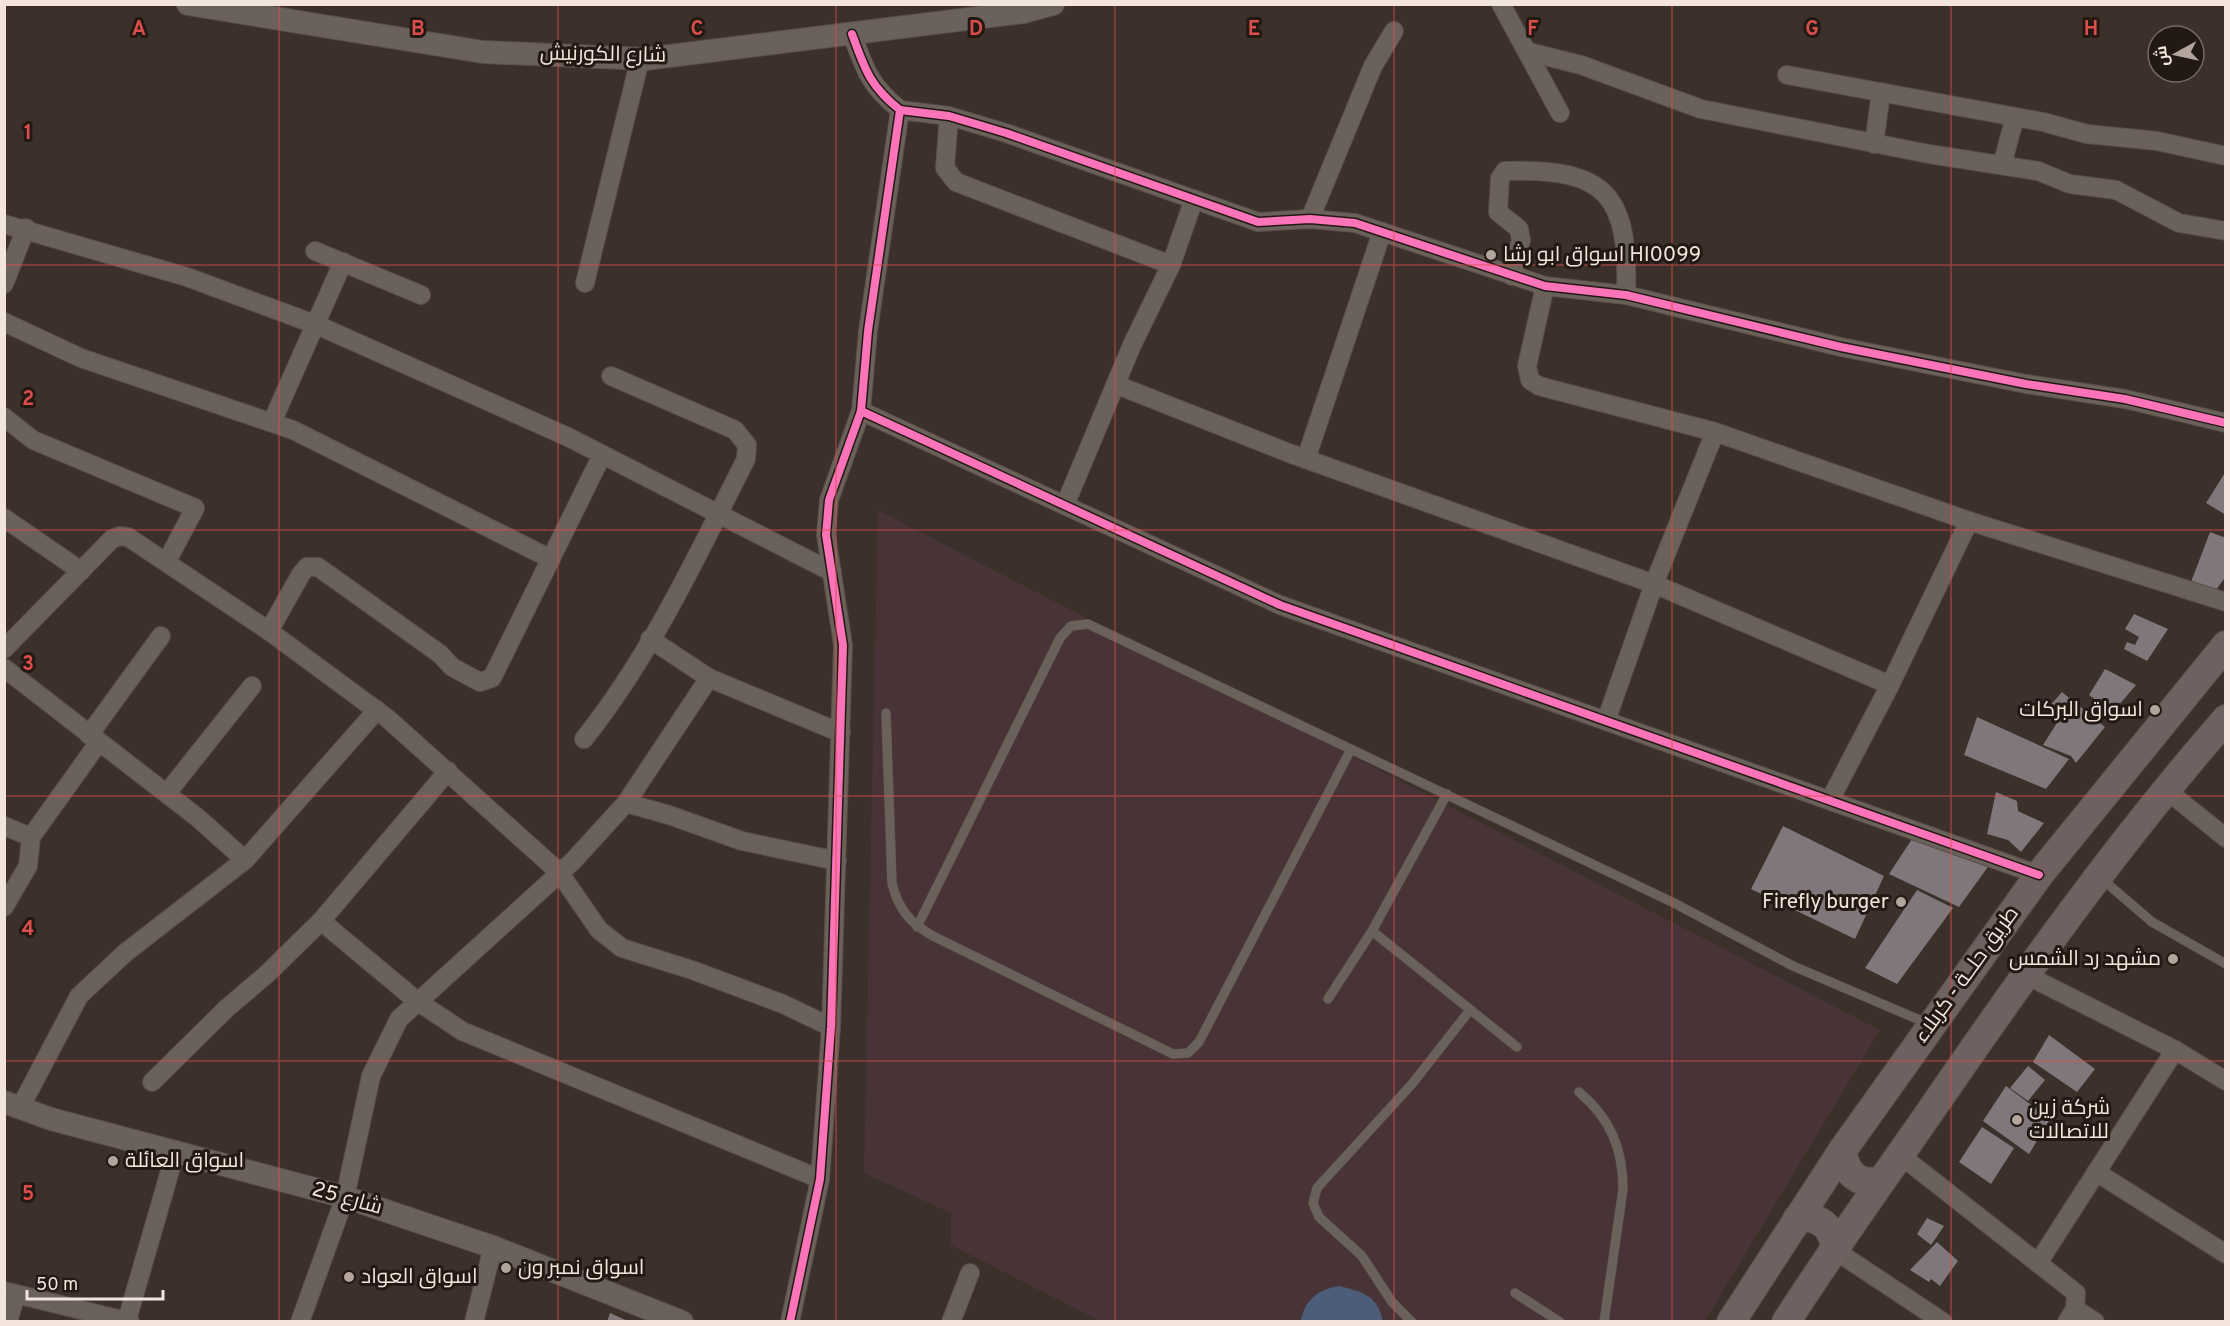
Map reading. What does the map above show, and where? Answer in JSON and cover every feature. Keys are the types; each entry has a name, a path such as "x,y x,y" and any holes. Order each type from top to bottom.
{"main road":[{"name":"طريق حلــة - كربلاء","path":"1731,1322 1842,1151 2039,875 2226,645"},
{"path":"1786,1322 1834,1247 2024,974 2100,878 2165,789 2226,719"},
{"path":"1842,1151 1846,1168 1855,1178 1870,1183 1881,1181"},
{"path":"1797,1219 1807,1217 1822,1222 1831,1232 1834,1247"}],"street":[{"name":"شارع الكورنيش","path":"188,4 483,52 640,59 1024,12 1053,4"},
{"path":"1501,4 1560,113"},
{"path":"1310,219 1373,66 1394,31"},
{"path":"852,34 867,78 880,94 900,110 949,116 1066,152 1258,222 1310,219 1355,223 1545,286 1626,295 1841,347 2026,384 2125,399 2226,423"},
{"path":"1529,52 1581,65 1701,109 1874,144 2038,171 2070,184 2116,190 2179,223 2226,231"},
{"path":"585,283 640,59"},
{"path":"1787,75 2015,117 2087,134 2157,141 2226,156"},
{"path":"1874,144 1881,93"},
{"path":"790,1322 820,1179 831,1027 843,645 826,535 829,501 861,411 868,331 900,110"},
{"path":"949,116 945,168 956,182 1171,266"},
{"path":"2002,165 2015,117"},
{"path":"1512,276 1521,240 1519,230 1497,212 1500,178 1505,171 1535,170 1586,178 1613,203 1623,229 1627,253 1626,295"},
{"path":"1065,505 1118,385 1132,345 1171,266 1194,199"},
{"path":"4,224 27,228 188,277 317,325 602,455 832,572"},
{"path":"4,284 27,228"},
{"path":"1306,459 1383,232"},
{"path":"315,251 421,295"},
{"path":"272,422 343,262"},
{"path":"1545,286 1527,366 1530,380 1539,386 1715,432 1969,521 2226,602"},
{"path":"4,322 81,358 272,422 551,560"},
{"path":"584,739 616,699 718,515 746,459 747,445 735,430 611,375"},
{"path":"1118,385 1306,459 1654,584 1890,685"},
{"path":"861,411 1280,605 2039,875"},
{"path":"4,417 33,440 195,508 167,561"},
{"path":"1606,721 1654,584 1715,432"},
{"path":"269,631 301,574 307,567 318,567 440,654 452,667 480,682 492,678 602,455"},
{"path":"4,518 81,571"},
{"path":"1830,800 1890,685 1969,521"},
{"path":"4,650 112,539 120,536 128,537 269,631 377,710 559,872 598,930 622,948 713,978 831,1027"},
{"path":"4,907 28,867 31,837 161,636"},
{"path":"650,639 709,678 841,733"},
{"path":"4,668 167,793 244,860"},
{"path":"300,1322 345,1197 371,1076 399,1019 573,861 626,803 709,678"},
{"path":"167,793 252,686"},
{"path":"12,1105 79,996 125,953 244,860 377,710"},
{"path":"152,1082 227,1008 267,974 321,921 448,771"},
{"path":"2165,789 2226,838"},
{"path":"626,803 669,815 742,841 837,861"},
{"path":"4,826 31,837"},
{"path":"321,921 417,1002 462,1031 820,1179"},
{"path":"2024,974 2175,1050 2226,1081"},
{"path":"2038,1263 2175,1050"},
{"name":"شارع 25","path":"12,1105 51,1119 176,1150 274,1180 345,1197 493,1247 682,1322"},
{"path":"8,1322 10,1292 129,1321 176,1150"},
{"path":"1900,1155 2076,1293 2071,1315 2095,1322"},
{"path":"2097,1172 2226,1254"},
{"path":"474,1322 493,1247"},
{"path":"1834,1247 1943,1322"},
{"path":"951,1322 970,1273"}],"lane":[{"path":"917,927 1060,638 1071,626 1079,623 1095,627 1674,903 1793,966 1931,1025"},
{"path":"886,714 892,883 901,909 917,927 1173,1054 1188,1053 1199,1042 1350,750"},
{"path":"1328,999 1372,931 1447,794"},
{"path":"2100,878 2152,922 2226,964"},
{"path":"1372,931 1516,1047"},
{"path":"1412,1322 1392,1302 1362,1256 1319,1217 1313,1203 1314,1195 1418,1077 1470,1010"},
{"path":"1579,1092 1605,1118 1620,1152 1623,1170 1623,1189 1604,1322"},
{"path":"1515,1293 1560,1322"}],"shaded area":[{"path":"878,510 1880,1030 1705,1321 1100,1321 951,1245 951,1213 864,1173"}],"water":[{"path":"1339,1286 1361,1293 1373,1300 1383,1321 1301,1321 1305,1308 1313,1297"}],"building":[{"path":"2226,471 2226,515 2206,503"},
{"path":"2210,532 2226,538 2226,576 2216,590 2191,582"},
{"path":"2134,614 2168,629 2147,661 2124,649 2127,642 2135,645 2139,637 2125,629"},
{"path":"2105,669 2136,685 2113,712 2089,695"},
{"path":"2062,692 2105,727 2076,763 2071,756 2043,745 2060,718 2048,708"},
{"path":"1977,717 2069,759 2046,789 1964,755"},
{"path":"1996,792 2017,801 2018,811 2044,823 2021,852 2008,840 1987,834"},
{"path":"1783,826 1884,876 1855,939 1751,889"},
{"path":"1912,839 1990,864 1959,907 1889,874"},
{"path":"1917,890 1953,908 1897,984 1865,968"},
{"path":"2049,1035 2095,1069 2077,1092 2033,1062"},
{"path":"2028,1066 2045,1080 2028,1101 2010,1088"},
{"name":"شركة زين للاتصالات","path":"2006,1086 2050,1119 2029,1154 1983,1121"},
{"path":"1982,1127 2014,1148 1991,1184 1959,1162"},
{"path":"1927,1218 1944,1226 1931,1245 1917,1234"},
{"path":"1937,1242 1958,1261 1940,1286 1931,1279 1929,1282 1910,1270"},
{"path":"610,1313 630,1322 607,1322"}],"cycle path":[{"path":"790,1322 820,1179 831,1027 843,645 826,535 829,500 861,411 868,331 900,110 875,85 852,34"},
{"path":"900,110 949,116 1006,133 1258,222 1310,219 1355,223 1545,286 1626,295 1841,347 2026,384 2125,399 2226,423"},
{"path":"861,411 1280,605 2039,875"}],"place":[{"name":"اسواق ابو رشا Hl0099","path":"1491,255"},
{"name":"اسواق البركات","path":"2155,710"},
{"name":"Firefly burger","path":"1901,902"},
{"name":"مشهد رد الشمس","path":"2173,959"},
{"name":"شركة زين للاتصالات","path":"2017,1120"},
{"name":"اسواق العائلة","path":"113,1161"},
{"name":"اسواق نمبر ون","path":"506,1268"},
{"name":"اسواق العواد","path":"349,1277"}]}
